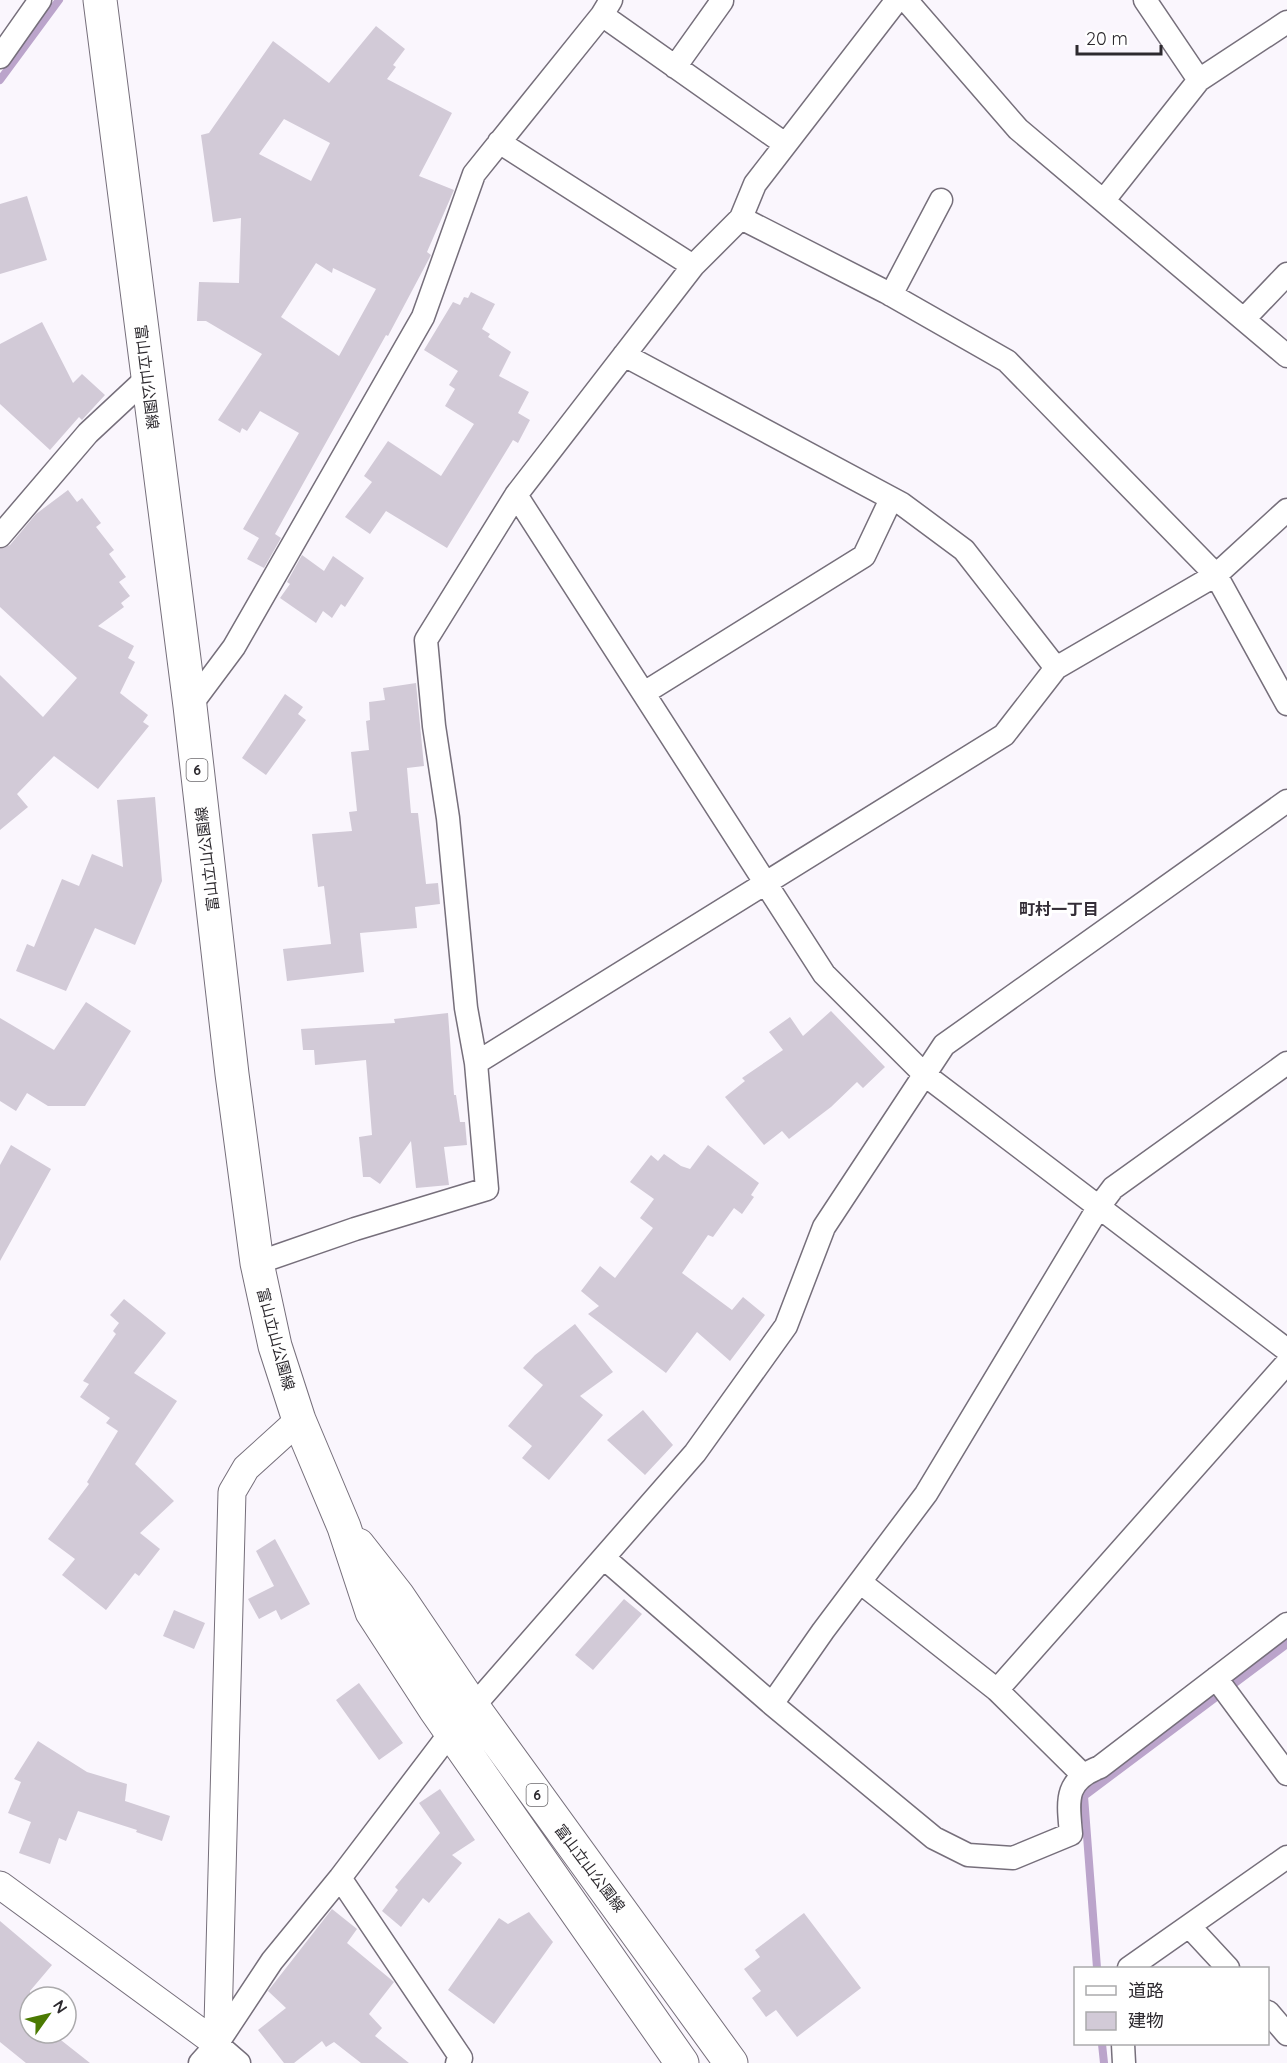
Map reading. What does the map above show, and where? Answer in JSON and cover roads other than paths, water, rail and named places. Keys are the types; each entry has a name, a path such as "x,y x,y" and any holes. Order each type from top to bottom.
{"main road":[{"name":"富山立山公園線","path":"100,0 190,706 232,1074 257,1263 275,1346 299,1420 344,1527 372,1612 451,1732 682,2063"},
{"name":"富山立山公園線","path":"344,1527 398,1596 473,1707 731,2063"}],"street":[{"path":"0,57 40,0"},
{"path":"257,1263 354,1229 488,1189 476,1063 465,1008 448,818 434,726 426,640 516,495 693,266 741,218 755,184 897,0"},
{"path":"906,0 1018,129 1287,357"},
{"path":"1145,0 1199,80"},
{"path":"675,67 722,1"},
{"path":"190,706 234,647 423,317 474,174 606,8 675,67 785,144"},
{"path":"1104,200 1199,80 1287,22"},
{"path":"500,142 693,266"},
{"path":"891,295 941,200"},
{"path":"741,218 891,295 1007,361 1216,575 1287,704"},
{"path":"1244,319 1287,274"},
{"path":"624,356 891,499 964,550 1056,668"},
{"path":"0,536 88,433 147,378"},
{"path":"516,495 824,974 925,1074 1287,1350"},
{"path":"644,693 864,556 891,499"},
{"path":"476,1063 1004,735 1056,668 1216,575 1287,510"},
{"path":"211,2057 272,1960 340,1878 451,1732 694,1453 786,1326 824,1227 944,1045 1287,801"},
{"path":"772,1704 926,1494 1098,1208 1113,1188 1287,1064"},
{"path":"997,1690 1287,1363"},
{"path":"211,2057 232,1492 246,1468 299,1420"},
{"path":"604,1558 772,1704 934,1839 968,1855 1013,1858 1071,1834 1068,1798 1082,1774 1100,1767 1287,1624"},
{"path":"860,1582 997,1690 1082,1774"},
{"path":"1216,1678 1287,1774"},
{"path":"1130,1967 1287,1857"},
{"path":"340,1878 461,2058 457,2063"},
{"path":"0,1885 211,2057 239,2063"},
{"path":"1189,1926 1227,1967"},
{"path":"1269,2013 1287,2034"},
{"path":"1123,2045 1124,2063"}],"waterway":[{"path":"0,80 59,0"},
{"path":"1097,1967 1084,1796 1287,1644"},
{"path":"1102,2045 1104,2063"}],"district":[{"name":"町村一丁目","path":"1059,909"}]}
